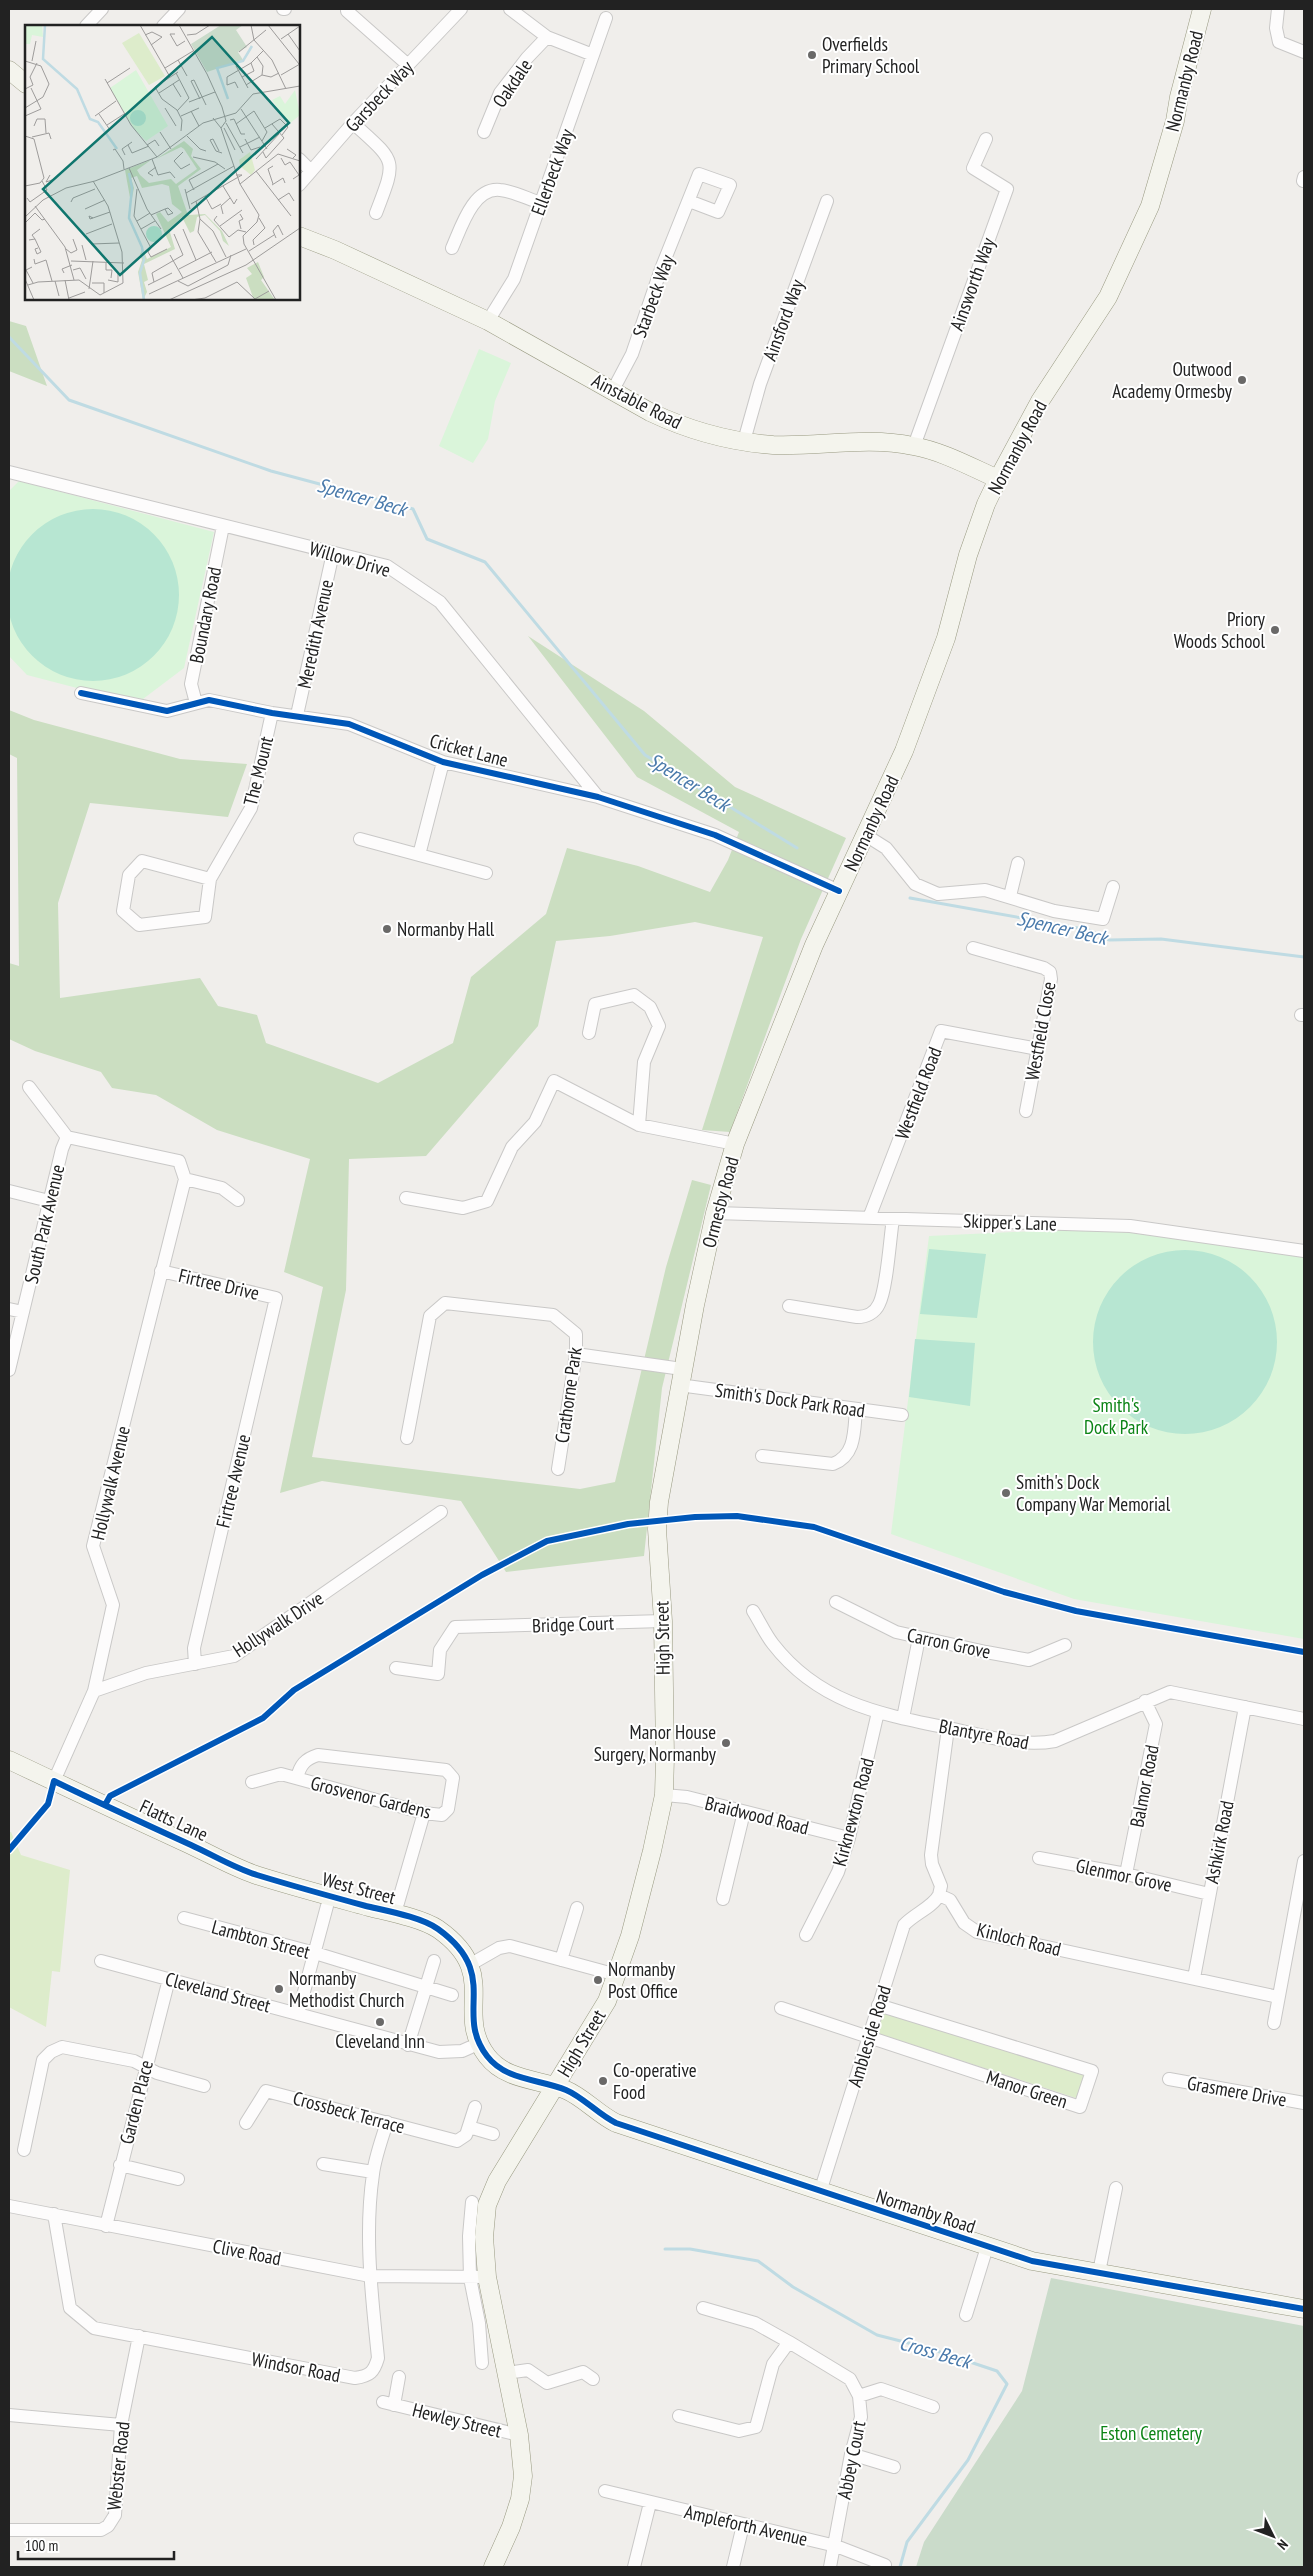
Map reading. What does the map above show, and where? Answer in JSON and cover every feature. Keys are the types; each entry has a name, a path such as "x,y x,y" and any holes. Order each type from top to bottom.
{"main road":[{"name":"Normanby Road","path":"839,891 867,836 904,751 946,638 974,538 998,479 1040,401 1108,297 1131,251 1150,206 1164,162 1202,9"},
{"path":"9,70 25,83"},
{"name":"Ainstable Road","path":"300,236 344,254 488,322 677,425 744,441 774,445 863,440 914,446 998,479"},
{"name":"Ormesby Road","path":"658,1529 662,1472 715,1213 735,1144 814,945 839,891"},
{"name":"High Street","path":"493,2567 512,2527 520,2499 522,2457 506,2373 478,2278 487,2206 497,2181 594,2025 617,1975 635,1918 664,1795 663,1621 658,1529"},
{"name":"Flatts Lane","path":"9,1760 226,1861"},
{"name":"West Street","path":"226,1861 254,1874 395,1913 436,1928 458,1945 470,1964"},
{"path":"470,1964 474,1979 474,2027 480,2043 497,2066 516,2076 555,2086"},
{"name":"Normanby Road","path":"555,2086 568,2091 602,2116 632,2130 1032,2261 1304,2309"}],"street":[{"path":"87,25 102,9"},
{"path":"164,25 179,9"},
{"name":"Garsbeck Way","path":"300,184 353,123 461,9"},
{"path":"510,9 547,37 593,55"},
{"path":"1278,9 1276,28 1279,42 1304,52"},
{"path":"347,11 408,65"},
{"name":"Ellerbeck Way","path":"488,322 514,279 606,18"},
{"name":"Oakdale","path":"484,132 500,93 527,58 547,37"},
{"path":"353,123 384,151 390,163 390,174 376,213"},
{"name":"Ainsworth Way","path":"914,446 1007,189 973,168 986,139"},
{"path":"300,160 310,170"},
{"path":"452,248 477,199 491,190 502,190 541,203"},
{"name":"Starbeck Way","path":"613,390 632,354 661,269 689,201"},
{"name":"Ainsford Way","path":"744,441 760,384 826,201"},
{"name":"Willow Drive","path":"9,472 387,566 440,602 598,797"},
{"name":"Boundary Road","path":"196,703 191,684 223,526"},
{"name":"Meredith Avenue","path":"297,715 333,553"},
{"name":"Cricket Lane","path":"81,693 166,711 209,700 272,713 297,715 349,724 443,762 598,797 715,835 839,891"},
{"name":"The Mount","path":"210,879 142,861 129,876 123,911 139,925 205,917 210,879 251,808 272,713"},
{"path":"420,855 443,762"},
{"path":"867,836 886,848 915,884 938,894 985,890 1010,896 1054,911 1103,918 1113,887"},
{"path":"360,839 486,873"},
{"path":"1010,896 1018,863"},
{"name":"Westfield Close","path":"973,948 1044,968 1050,972 1051,979 1026,1111"},
{"path":"589,1033 595,1004 634,996 650,1007 659,1026 644,1062 639,1125"},
{"name":"Westfield Road","path":"869,1218 941,1031 1038,1049"},
{"path":"406,1198 463,1208 487,1201 512,1147 535,1122 554,1081 639,1125 735,1144"},
{"path":"29,1087 67,1137 179,1161 185,1179 222,1188 238,1200"},
{"name":"South Park Avenue","path":"9,1370 49,1201 62,1149 67,1137"},
{"name":"Hollywalk Avenue","path":"54,1781 94,1691 113,1605 93,1546 185,1179"},
{"path":"9,1191 49,1201"},
{"name":"Skipper's Lane","path":"715,1213 1130,1226 1304,1251"},
{"path":"788,1306 857,1317 864,1317 873,1311 881,1298 892,1219"},
{"name":"Firtree Drive","path":"161,1272 276,1298"},
{"name":"Firtree Avenue","path":"195,1664 194,1648 276,1298"},
{"name":"Crathorne Park","path":"407,1438 430,1316 445,1304 553,1315 576,1334 576,1354 558,1469"},
{"path":"9,1309 22,1312"},
{"name":"Smith's Dock Park Road","path":"576,1354 680,1377 856,1409 902,1415"},
{"path":"762,1456 833,1464 840,1461 851,1449 856,1409"},
{"name":"Hollywalk Drive","path":"94,1691 146,1673 234,1656 441,1512"},
{"name":"Carron Grove","path":"836,1602 896,1632 1029,1660 1065,1645"},
{"name":"Blantyre Road","path":"753,1611 776,1648 813,1683 835,1698 862,1709 948,1728 1036,1745 1055,1741 1145,1701 1170,1692 1304,1719"},
{"name":"Bridge Court","path":"396,1668 438,1674 440,1650 455,1627 663,1621"},
{"path":"903,1718 919,1638"},
{"name":"Balmor Road","path":"1126,1874 1156,1724 1145,1701"},
{"name":"Ashkirk Road","path":"1194,1978 1245,1707"},
{"name":"Kirknewton Road","path":"806,1935 838,1872 849,1838 878,1712"},
{"path":"939,1895 941,1886 932,1864 931,1855 948,1728"},
{"name":"Grosvenor Gardens","path":"252,1782 281,1774 424,1813 442,1815 448,1809 453,1778 446,1770 318,1755 309,1758 301,1765 298,1778"},
{"name":"Braidwood Road","path":"664,1795 688,1797 849,1838"},
{"path":"723,1899 744,1812"},
{"path":"395,1913 424,1813"},
{"name":"Glenmor Grove","path":"1039,1858 1126,1874 1209,1894"},
{"path":"1274,2023 1304,1861"},
{"name":"Kinloch Road","path":"939,1895 950,1900 964,1923 977,1932 1278,1996"},
{"name":"Ambleside Road","path":"820,2192 904,1925 914,1914 936,1901 939,1895"},
{"path":"298,2014 327,1906"},
{"path":"560,1960 578,1908"},
{"name":"Lambton Street","path":"184,1918 315,1953 452,1994"},
{"path":"1291,1924 1304,1927"},
{"path":"470,1964 499,1948 510,1946 617,1975"},
{"name":"Cleveland Street","path":"101,1961 408,2045 453,2053 480,2043"},
{"path":"408,2045 434,1961"},
{"name":"Garden Place","path":"106,2226 168,1979"},
{"name":"Manor Green","path":"868,2037 1080,2107 1092,2071 878,2005"},
{"path":"781,2008 868,2037"},
{"path":"24,2150 43,2060 51,2052 62,2047 134,2061 145,2068 204,2086"},
{"name":"Grasmere Drive","path":"1169,2079 1304,2103"},
{"name":"Crossbeck Terrace","path":"246,2123 266,2091 457,2141 467,2131"},
{"path":"475,2107 467,2131 492,2134"},
{"name":"Windsor Road","path":"54,2214 70,2308 94,2328 355,2378 367,2376 374,2369 378,2358 370,2276 370,2212 373,2172 387,2122"},
{"path":"323,2164 373,2172"},
{"path":"120,2165 178,2179"},
{"path":"1099,2272 1116,2188"},
{"path":"472,2202 469,2236 478,2278 482,2363"},
{"name":"Clive Road","path":"9,2206 370,2276 478,2278"},
{"path":"966,2315 986,2247"},
{"name":"Abbey Court","path":"703,2308 755,2323 789,2342 850,2379 859,2396 861,2417 851,2454 836,2546 830,2567"},
{"name":"Webster Road","path":"9,2530 101,2530 108,2526 115,2515 121,2425 139,2336"},
{"path":"679,2416 739,2430 756,2427 773,2364 789,2342"},
{"path":"506,2373 528,2370 547,2383 583,2372 593,2379"},
{"name":"Hewley Street","path":"399,2377 389,2404 519,2435"},
{"path":"859,2396 881,2388 933,2407"},
{"path":"9,2415 121,2425"},
{"path":"851,2454 894,2467"},
{"name":"Ampleforth Avenue","path":"605,2491 836,2546 885,2565"},
{"path":"634,2567 650,2503"},
{"path":"733,2567 743,2525"}],"green space":[{"path":"9,321 26,326 47,386 9,371"},
{"path":"479,349 511,363 495,401 488,439 473,463 439,446"},
{"path":"19,481 214,532 184,668 143,699 77,688 27,675 9,656 9,491"},
{"path":"85,509 101,509 134,519 154,534 169,554 177,578 179,595 177,612 169,636 154,656 134,671 118,677 101,681 85,681 52,671 27,650 17,636 11,620 7,603 7,587 17,554 38,529 52,519 68,513"},
{"path":"528,636 644,711 735,787 846,838 801,939 730,1132 702,1130 763,937 695,922 610,936 556,941 538,1026 426,1156 349,1159 346,1290 312,1457 580,1489 615,1482 666,1267 692,1180 711,1185 662,1388 644,1556 506,1572 461,1501 322,1481 280,1493 323,1287 284,1272 310,1159 217,1130 156,1095 112,1088 101,1072 35,1051 9,1039 9,963 19,966 17,758 9,754 9,710 34,720 180,759 247,764 228,817 90,803 58,903 60,998 200,978 218,1006 257,1015 266,1043 378,1083 453,1043 471,977 546,914 567,848 638,866 710,892 728,860 739,832 637,777"},
{"name":"Smith's Dock Park","path":"1120,1227 1304,1257 1304,1639 1074,1599 891,1534 929,1236"},
{"path":"929,1249 986,1254 977,1318 920,1314"},
{"path":"1194,1250 1203,1251 1229,1261 1244,1271 1256,1283 1266,1298 1273,1315 1276,1324 1276,1360 1266,1386 1256,1401 1244,1413 1229,1423 1203,1433 1176,1434 1167,1433 1141,1423 1126,1413 1114,1401 1104,1386 1094,1360 1093,1333 1094,1324 1104,1298 1114,1283 1126,1271 1141,1261 1167,1251"},
{"path":"915,1339 975,1343 970,1406 909,1397"},
{"path":"9,1832 11,1832 21,1855 70,1870 60,1972 52,1971 46,2027 9,2007"},
{"path":"879,2009 1087,2073 1076,2098 874,2032"},
{"name":"Eston Cemetery","path":"1051,2278 1304,2326 1304,2567 916,2567 924,2542 1022,2391"}],"waterway":[{"name":"Spencer Beck","path":"9,337 69,400 271,471 413,509 427,539 485,562 645,755 797,848"},
{"name":"Spencer Beck","path":"910,898 1089,930 1109,940 1161,939 1304,957"},
{"name":"Cross Beck","path":"665,2249 690,2249 758,2261 793,2287 877,2335 928,2348 997,2371 1007,2384 968,2460 907,2542 900,2567"}],"cycle path":[{"path":"81,693 167,711 209,700 272,713 349,724 443,762 598,797 715,835 839,891"},
{"path":"105,1805 110,1796 263,1718 294,1690 482,1575 547,1541 628,1524 695,1517 737,1516 814,1527 1004,1592 1076,1611 1304,1652"},
{"path":"9,1850 48,1804 54,1781 248,1872 325,1895 394,1912 438,1929 457,1946 468,1962 473,1978 474,2024 478,2040 487,2056 495,2064 513,2075 556,2086 572,2093 616,2123 1032,2261 1304,2309"}],"place":[{"name":"Overfields Primary School","path":"812,55"},
{"name":"Outwood Academy Ormesby","path":"1242,380"},
{"name":"Priory Woods School","path":"1275,630"},
{"name":"Normanby Hall","path":"387,929"},
{"name":"Smith's Dock Company War Memorial","path":"1006,1493"},
{"name":"Manor House Surgery, Normanby","path":"726,1743"},
{"name":"Normanby Post Office","path":"598,1980"},
{"name":"Normanby Methodist Church","path":"279,1989"},
{"name":"Cleveland Inn","path":"380,2022"},
{"name":"Co-operative Food","path":"603,2081"}]}
